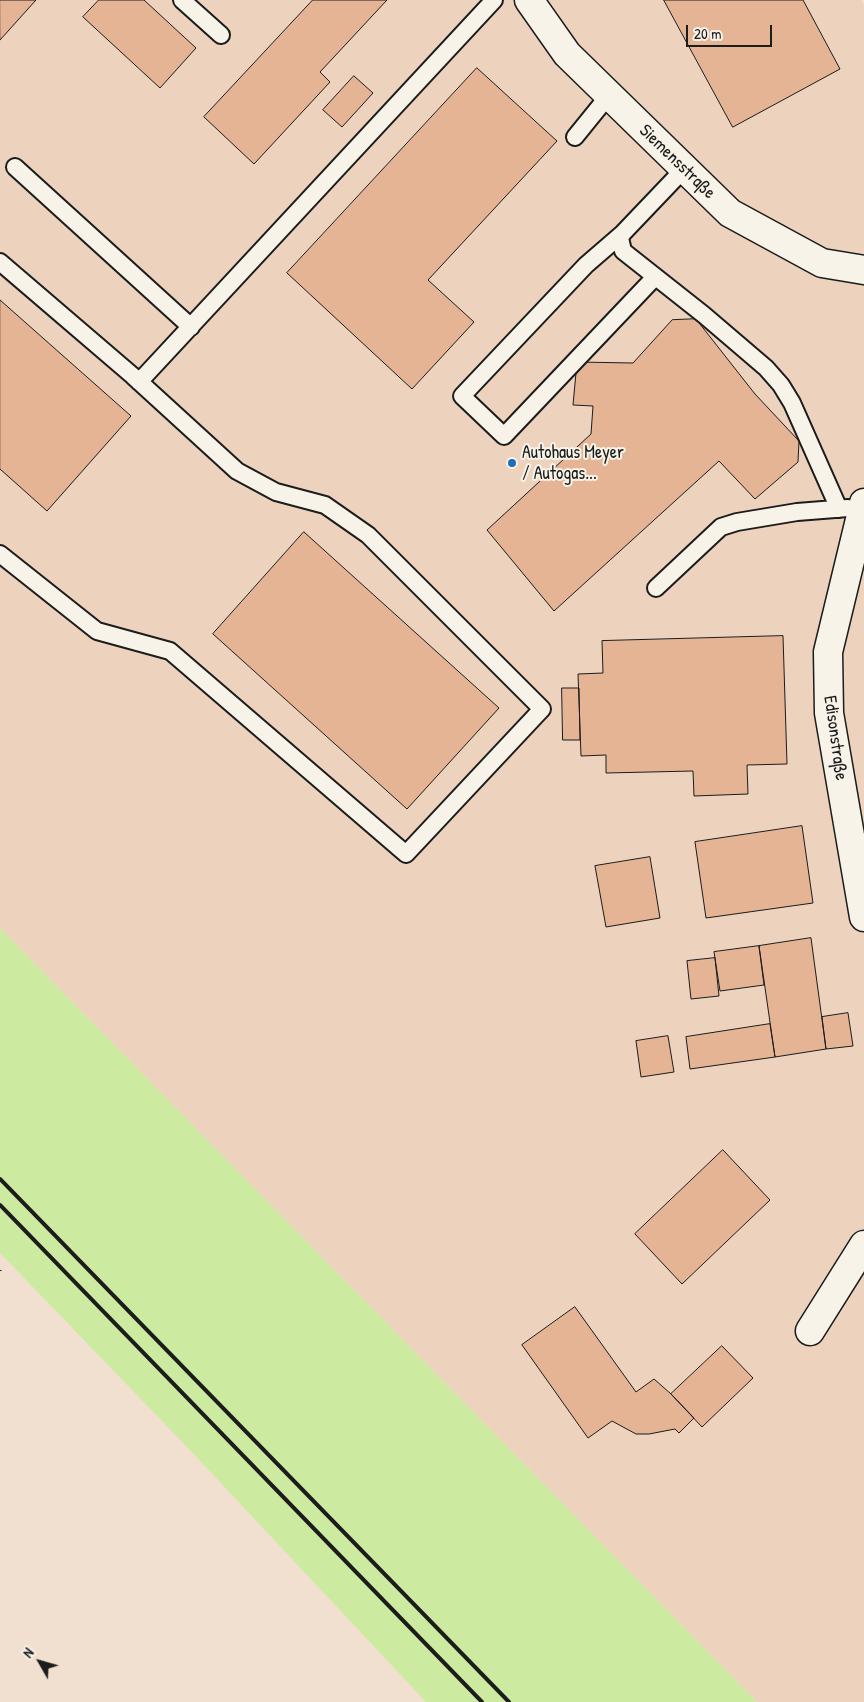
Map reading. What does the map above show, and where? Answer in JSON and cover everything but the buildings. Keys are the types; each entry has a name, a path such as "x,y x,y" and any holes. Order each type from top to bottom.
{"street":[{"name":"Siemensstraße","path":"529,0 567,54 730,213 822,262 864,270"},
{"name":"Edisonstraße","path":"857,518 828,652 829,714 864,917"},
{"path":"810,1331 864,1245"}],"lane":[{"path":"182,0 220,35"},
{"path":"139,382 494,0"},
{"path":"576,136 609,95"},
{"path":"15,167 191,327"},
{"path":"655,277 504,436 462,396 586,266 623,233 684,169"},
{"path":"623,233 620,238 623,251 704,315 766,368 781,385 857,518"},
{"path":"0,262 139,382 237,471 276,492 324,505 368,535 542,709 406,854 170,651 97,631 0,554"},
{"path":"656,588 721,527 738,522 797,512 857,518"}],"shaded area":[{"path":"0,0 861,0 864,5 864,1702 757,1702 0,928"}],"green space":[{"path":"0,928 757,1702 426,1702 187,1447 0,1253"}],"railway":[{"path":"0,1179 509,1702"},
{"path":"0,1205 482,1702"}],"place":[{"name":"Autohaus Meyer / Autogas...","path":"512,463"}]}
